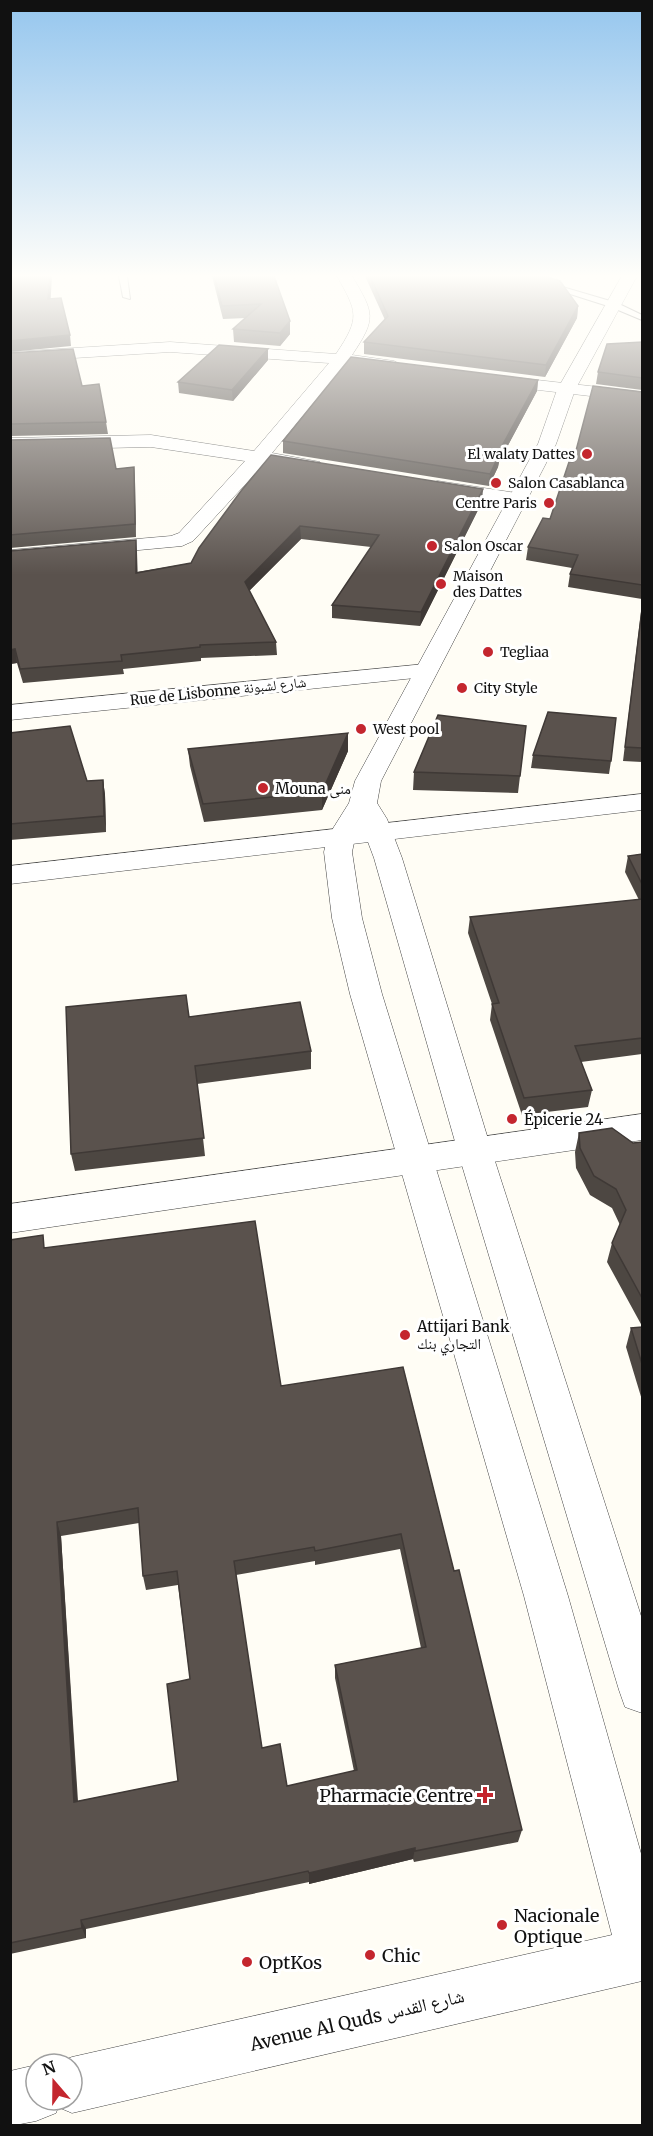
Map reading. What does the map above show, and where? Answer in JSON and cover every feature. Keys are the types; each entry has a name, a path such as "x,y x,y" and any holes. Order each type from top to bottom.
{"street":[{"path":"10,556 175,542 186,537 259,457 328,376"},
{"path":"574,376 566,390 547,444 368,781 361,825 338,867 347,918 366,994 546,1596 642,1948"},
{"path":"472,377 566,390 642,397"},
{"path":"10,444 151,441 327,469"},
{"path":"418,484 516,499"},
{"name":"Rue de Lisbonne شارع لشبونة","path":"10,714 425,671"},
{"path":"10,875 361,825 642,802"},
{"path":"361,825 475,1152 642,1690"},
{"path":"10,1219 414,1158 475,1152 642,1127"},
{"name":"Avenue Al Quds شارع القدس","path":"84,2082 642,1955"}],"building":[{"path":"10,376 79,376 82,386 99,384 106,422 10,424"},
{"path":"185,376 245,376 232,390 178,382"},
{"path":"336,376 503,376 538,380 497,455 499,455 490,474 283,441"},
{"path":"593,386 642,392 642,585 570,574 578,555 528,547 543,518 550,519 569,462 573,462"},
{"path":"110,438 116,469 134,467 135,524 10,535 10,440"},
{"path":"271,455 483,489 421,612 332,605 379,535 300,526 245,582 276,642 200,645 200,647 121,655 122,661 20,669 15,649 10,650 10,551 136,540 136,573 191,563 199,548 241,491"},
{"path":"642,609 642,748 625,747"},
{"path":"548,712 616,718 611,761 533,755"},
{"path":"438,715 526,726 520,776 414,772"},
{"path":"70,726 87,781 103,780 104,816 10,824 10,733"},
{"name":"Mouna منى","path":"348,733 322,792 203,804 188,749"},
{"path":"642,854 642,884 628,856"},
{"path":"642,899 642,1038 575,1046 592,1090 524,1098 492,1004 499,1003 470,917"},
{"path":"186,995 189,1017 300,1002 311,1051 195,1066 204,1138 71,1154 66,1007"},
{"path":"612,1128 633,1143 642,1142 642,1298 612,1243 626,1210 616,1189 594,1176 580,1148 579,1133"},
{"path":"255,1221 281,1386 403,1367 454,1571 459,1570 522,1830 415,1851 415,1848 309,1873 308,1871 81,1920 82,1928 10,1943 10,1240 43,1235 44,1248","holes":["138,1508 143,1576 177,1571 190,1679 167,1684 178,1781 74,1802 57,1522","401,1534 426,1647 335,1665 357,1770 287,1786 280,1744 262,1748 234,1561 314,1547 315,1551"]},
{"path":"642,1327 642,1364 631,1328"}],"place":[{"name":"El walaty Dattes","path":"587,454"},
{"name":"Salon Casablanca","path":"496,483"},
{"name":"Centre Paris","path":"549,503"},
{"name":"Salon Oscar","path":"432,546"},
{"name":"Maison des Dattes","path":"441,584"},
{"name":"Tegliaa","path":"488,652"},
{"name":"City Style","path":"462,688"},
{"name":"West pool","path":"361,729"},
{"name":"Mouna منى","path":"263,788"},
{"name":"Épicerie 24","path":"512,1119"},
{"name":"Attijari Bank التجاري بنك","path":"405,1335"},
{"name":"Pharmacie Centre","path":"485,1795"},
{"name":"Nacionale Optique","path":"502,1925"},
{"name":"Chic","path":"370,1955"},
{"name":"OptKos","path":"247,1962"}]}
